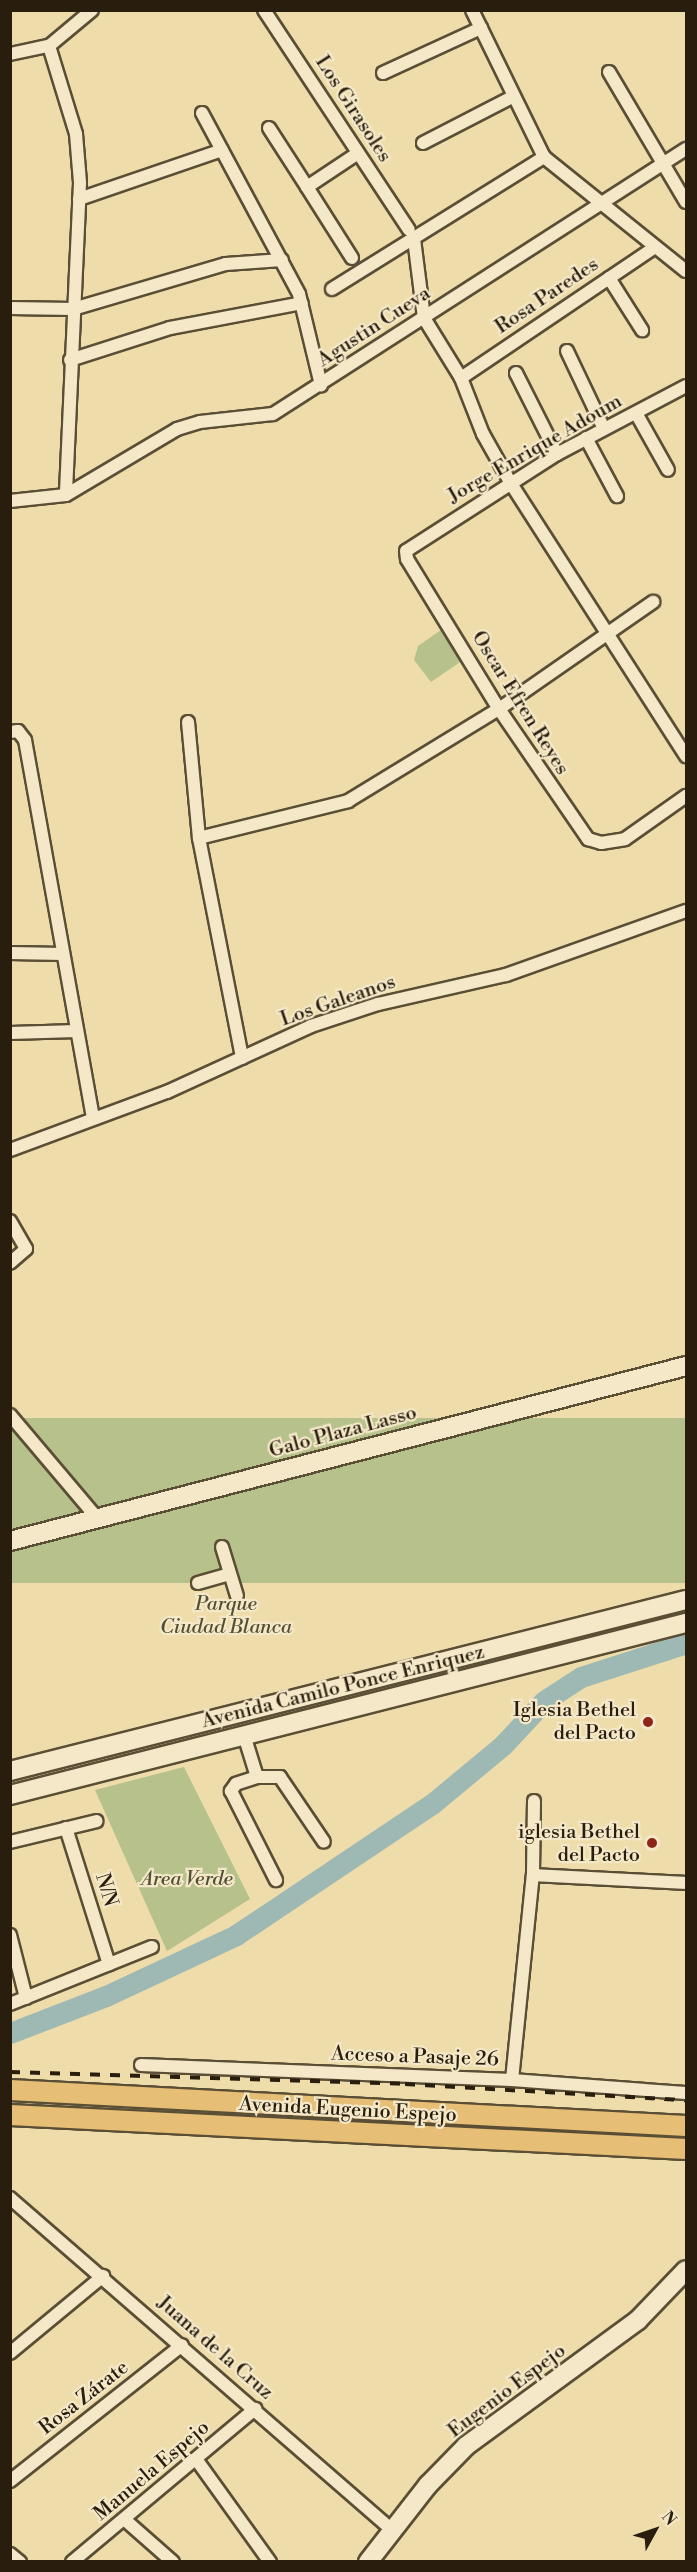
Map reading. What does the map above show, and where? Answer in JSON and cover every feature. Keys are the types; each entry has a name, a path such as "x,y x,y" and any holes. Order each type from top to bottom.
{"main road":[{"name":"Galo Plaza Lasso","path":"10,1541 687,1366"},
{"name":"Avenida Camilo Ponce Enriquez","path":"10,1771 687,1600"},
{"name":"Avenida Camilo Ponce Enriquez","path":"10,1795 687,1623"},
{"name":"Avenida Eugenio Espejo","path":"10,2090 687,2126"},
{"name":"Avenida Eugenio Espejo","path":"10,2115 687,2149"},
{"name":"Eugenio Espejo","path":"368,2562 391,2529 466,2446 638,2320 687,2270"}],"street":[{"path":"10,54 49,46 92,10"},
{"name":"Los Girasoles","path":"264,10 411,234"},
{"path":"472,10 544,157 687,271"},
{"path":"383,73 481,28"},
{"path":"10,501 66,495 70,360 79,199 76,134 49,46"},
{"path":"609,72 687,202"},
{"path":"423,143 514,96"},
{"path":"202,113 282,260 302,303 321,385"},
{"path":"269,128 352,258"},
{"name":"Agustin Cueva","path":"66,495 177,429 200,422 273,414 600,202 687,149"},
{"path":"79,199 222,150"},
{"path":"307,187 358,153"},
{"path":"332,289 411,234 544,157"},
{"path":"411,234 424,318 461,378 483,434 510,482 687,756"},
{"name":"Rosa Paredes","path":"461,378 656,247"},
{"path":"10,308 73,309 226,264 282,260"},
{"path":"609,278 642,330"},
{"path":"70,360 170,328 302,303"},
{"path":"567,351 604,429"},
{"path":"516,373 557,454"},
{"name":"Jorge Enrique Adoum","path":"406,551 510,482 557,454 685,389"},
{"path":"636,413 668,470"},
{"path":"586,438 617,496"},
{"name":"Oscar Efren Reyes","path":"406,551 407,558 499,709 579,831 601,843 625,839 687,796"},
{"path":"199,838 348,801 499,709 608,631 653,602"},
{"path":"188,722 199,838 242,1058"},
{"path":"10,732 18,731 25,740 93,1119"},
{"name":"Los Galeanos","path":"10,1150 242,1058 311,1026 367,1008 506,975 687,911"},
{"path":"10,953 63,954"},
{"path":"10,1033 77,1030"},
{"path":"10,1221 26,1249 10,1263"},
{"path":"10,1415 98,1519"},
{"path":"222,1547 237,1596"},
{"path":"198,1583 230,1574"},
{"path":"244,1735 257,1777"},
{"path":"276,1880 231,1791 236,1784 257,1777 280,1777 324,1842"},
{"path":"512,2080 533,1875 534,1801"},
{"path":"10,1842 97,1821"},
{"name":"N/N","path":"66,1828 109,1964"},
{"path":"533,1875 687,1883"},
{"path":"10,1935 26,1998"},
{"path":"10,2004 152,1947"},
{"name":"Acceso a Pasaje 26","path":"141,2065 512,2080 687,2093"},
{"name":"Juana de la Cruz","path":"13,2205 103,2276 391,2529"},
{"path":"10,2353 103,2276"},
{"name":"Rosa Zárate","path":"10,2481 182,2345"},
{"name":"Manuela Espejo","path":"72,2562 255,2409"},
{"path":"196,2460 270,2562"},
{"path":"124,2519 172,2562"},
{"path":"10,2554 20,2562"}],"green space":[{"path":"441,630 463,660 431,682 414,660 418,646"},
{"path":"10,1418 686,1418 686,1583 10,1583"},
{"name":"Area Verde","path":"184,1767 250,1899 167,1951 95,1790"}],"waterway":[{"path":"10,2033 106,1996 236,1935 432,1804 503,1745 544,1701 581,1677 686,1643"}],"railway":[{"path":"10,2072 405,2084 686,2100"}],"place":[{"name":"Iglesia Bethel del Pacto","path":"648,1722"},
{"name":"iglesia Bethel del Pacto","path":"652,1843"}],"park label":[{"name":"Parque Ciudad Blanca","path":"226,1616"}]}
